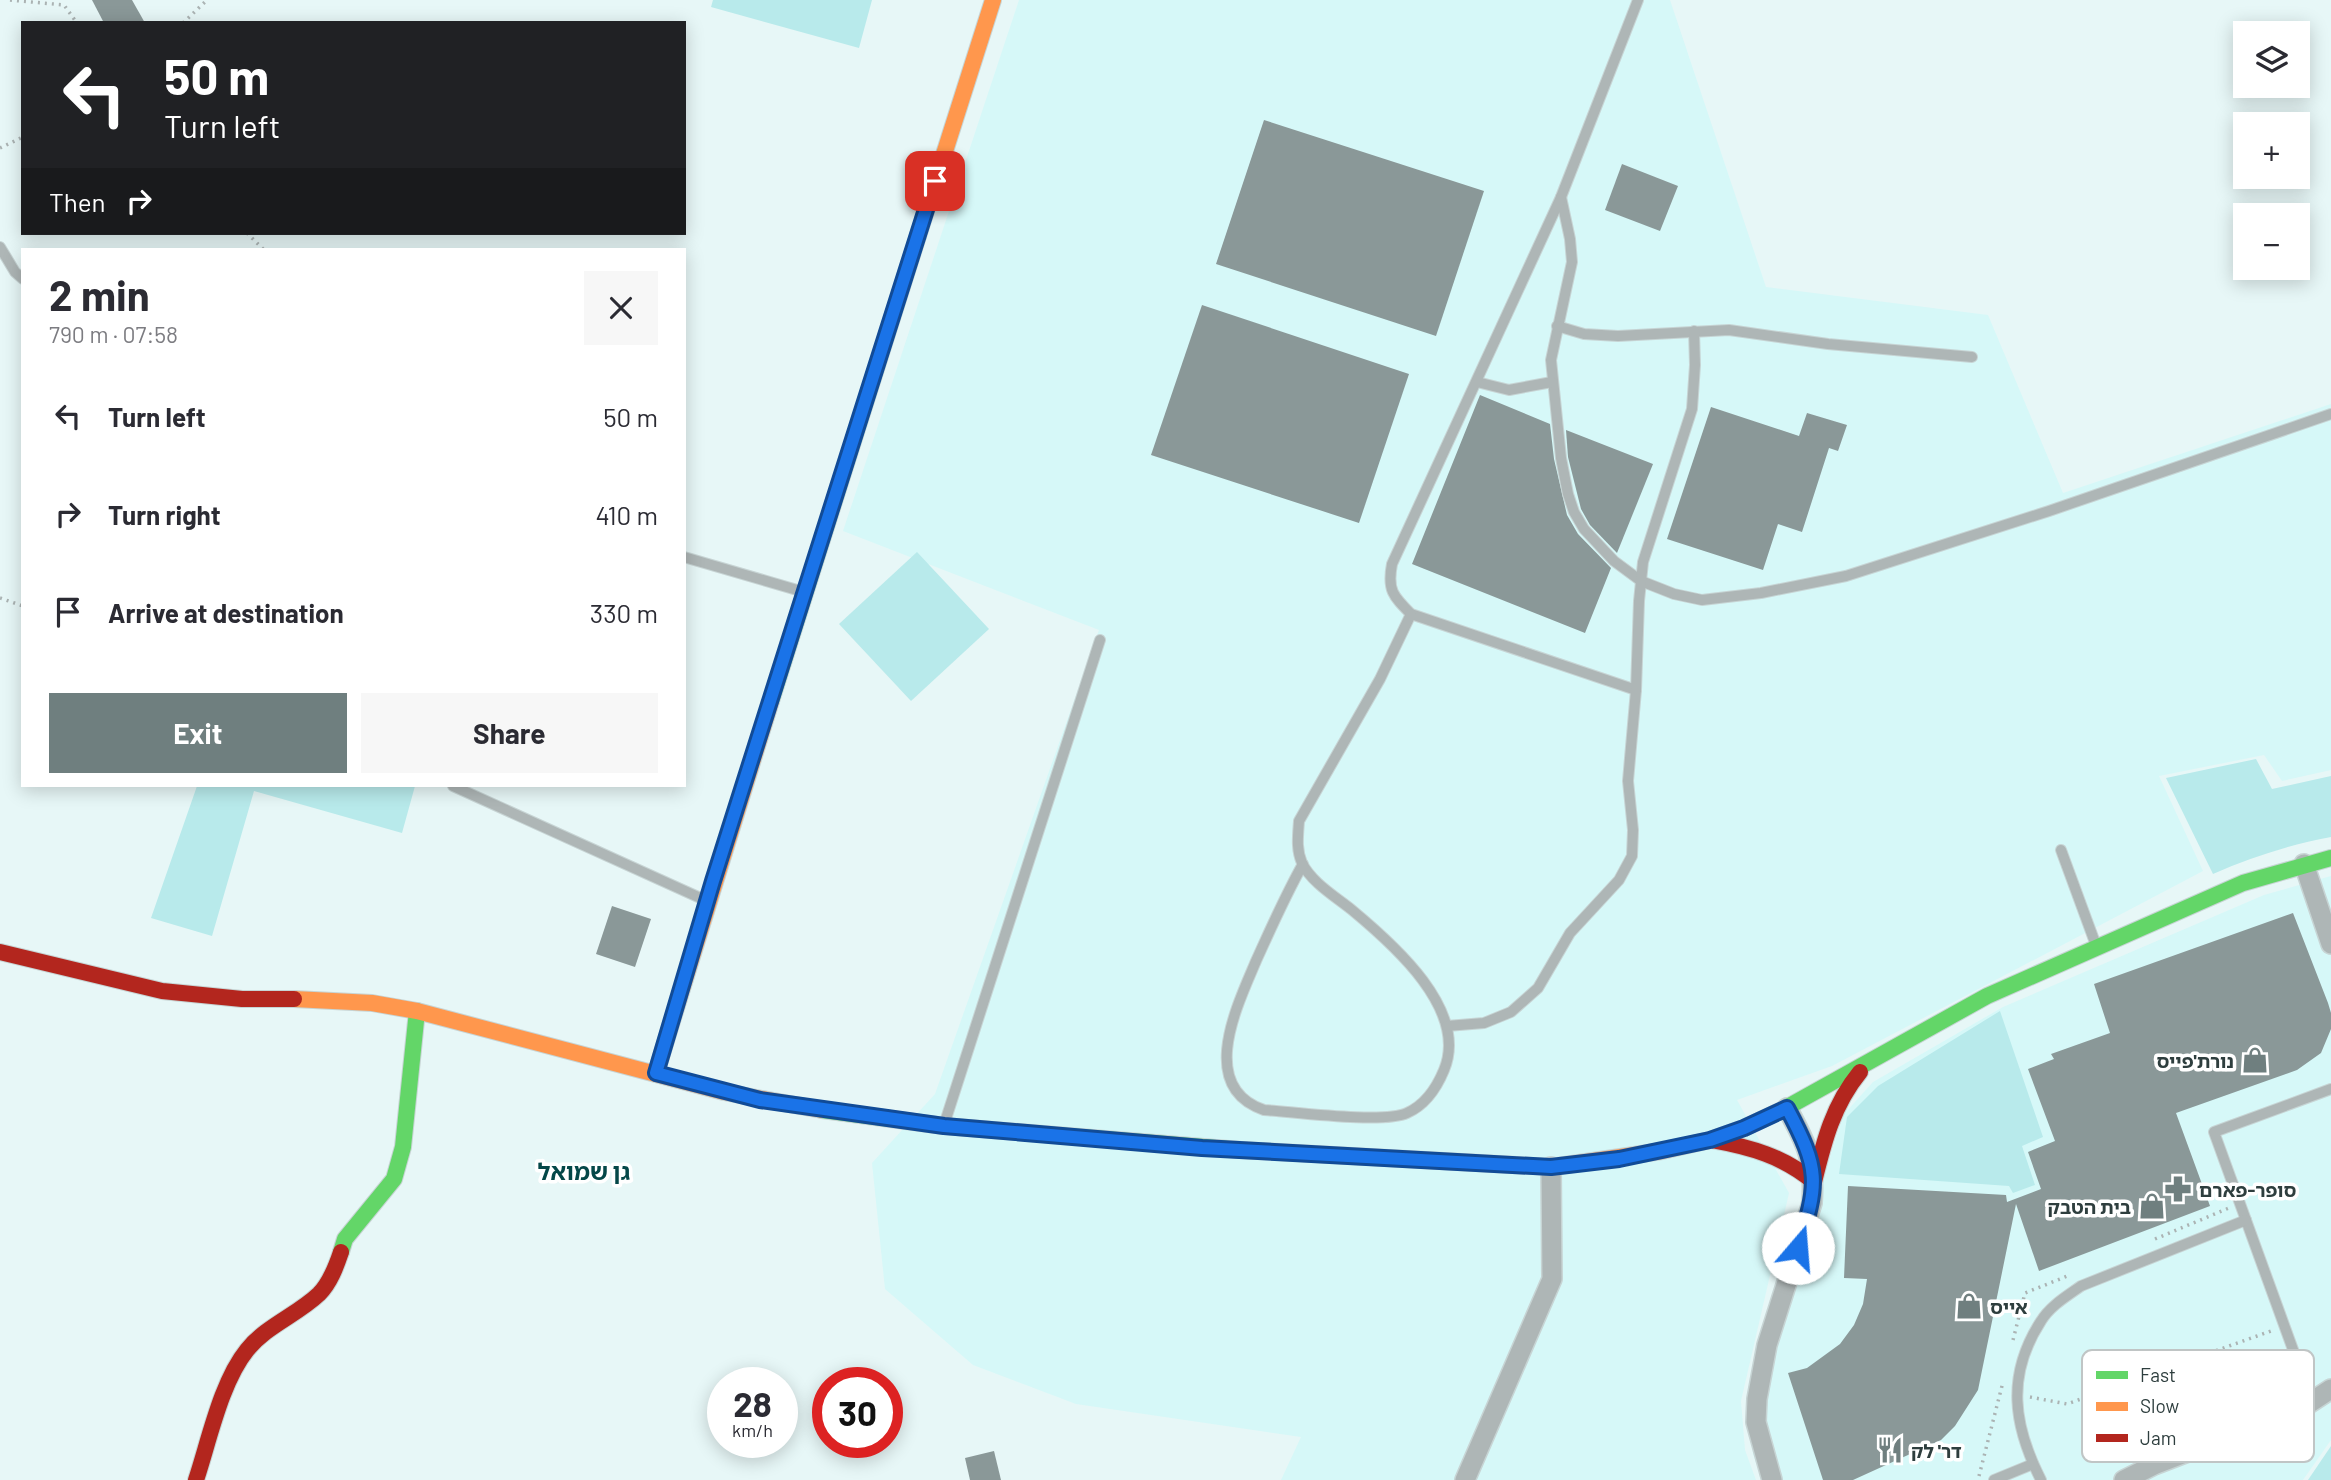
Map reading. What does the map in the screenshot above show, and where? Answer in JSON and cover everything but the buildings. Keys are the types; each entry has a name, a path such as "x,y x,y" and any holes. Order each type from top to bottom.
{"street":[{"path":"656,1073 707,901 993,0"},
{"path":"0,952 162,991 242,999 326,999 372,1003 417,1012 760,1100 944,1126 1202,1148 1551,1167 1619,1159 1710,1140 1744,1128 1787,1108 1987,996 2243,883 2331,858"},
{"path":"2304,864 2331,944"},
{"path":"196,1480 232,1371 248,1348 319,1294 334,1271 345,1239 394,1179 403,1147 417,1012"},
{"path":"1772,1480 1756,1422 1757,1399 1767,1345 1812,1203 1814,1182 1830,1118 1848,1086 1869,1063"},
{"path":"1787,1108 1805,1141 1814,1182"},
{"path":"1710,1140 1774,1154 1792,1163 1814,1182"},
{"path":"1465,1480 1552,1279 1551,1167"},
{"path":"2314,1401 2331,1388"},
{"path":"2124,1480 2162,1462"}],"lane":[{"path":"1636,690 1411,614 1393,595 1389,580 1392,564 1561,197 1638,0"},
{"path":"1561,197 1572,262 1551,360 1567,494 1574,512 1597,546 1626,572 1674,594 1702,600 1761,593 1846,576 2049,511 2331,414"},
{"path":"0,247 21,277"},
{"path":"1557,326 1584,334 1618,336 1729,330 1828,344 1972,357"},
{"path":"1447,1026 1484,1023 1511,1013 1538,988 1570,933 1619,880 1632,856 1633,830 1628,781 1643,562 1692,409 1694,331"},
{"path":"1477,382 1509,390 1552,382"},
{"path":"686,558 805,592"},
{"path":"1303,864 1284,897 1231,1022 1227,1055 1230,1080 1248,1105 1264,1110 1375,1117 1394,1117 1408,1113 1425,1101 1436,1087 1445,1068 1449,1048 1447,1026 1436,999 1379,933 1318,883 1303,864 1297,842 1299,821 1380,679 1411,614"},
{"path":"944,1126 1100,640"},
{"path":"455,787 707,901"},
{"path":"2061,849 2097,949"},
{"path":"2293,1350 2214,1132 2331,1089"},
{"path":"2041,1480 2022,1434 2016,1381 2024,1354 2041,1320 2060,1301 2081,1286 2246,1220"},
{"path":"1994,1480 2033,1464"}],"path":[{"path":"10,0 64,5 76,21"},
{"path":"185,21 207,0"},
{"path":"0,148 21,137"},
{"path":"249,235 262,248"},
{"path":"0,598 21,605"},
{"path":"2152,1241 2240,1203"},
{"path":"2013,1343 2025,1293 2076,1272"},
{"path":"2217,1350 2284,1326"},
{"path":"1978,1480 2004,1380"},
{"path":"2000,1392 2067,1404 2082,1399"}],"shaded area":[{"path":"713,0 872,0 859,48 711,7"},
{"path":"1019,0 1670,0 1766,287 1988,315 2063,493 2331,404 2331,770 2282,781 2264,755 2159,776 2203,871 1832,1066 1737,1100 1789,1193 1741,1401 1745,1450 1756,1480 1281,1480 1301,1437 1076,1404 973,1365 885,1289 872,1163 935,1094 1099,630 843,531"},
{"path":"917,552 989,629 911,701 839,624"},
{"path":"2256,759 2272,789 2331,776 2331,837 2271,852 2213,874 2166,778"},
{"path":"197,787 415,787 402,833 254,791 212,936 151,918"},
{"path":"2331,876 2331,1440 2303,1480 1762,1480 1753,1454 1749,1407 1844,1114 1873,1082 2003,1007 2264,895"},
{"path":"2000,1011 2043,1137 2022,1146 2035,1185 2013,1193 2009,1186 1839,1174 1847,1117 1878,1086"},
{"path":"2331,1446 2331,1480 2308,1480"}],"traffic: fast":[{"path":"771,701 918,236"},
{"path":"1784,1109 1987,996 2243,883 2331,858"},
{"path":"341,1252 345,1239 394,1179 403,1147 417,1011"},
{"path":"822,1110 944,1126 1241,1150"}],"traffic: slow":[{"path":"918,236 993,0"},
{"path":"656,1073 771,701"},
{"path":"294,999 372,1003 417,1011 724,1092 822,1110"},
{"path":"1241,1150 1551,1167 1662,1151 1710,1140 1784,1109"}],"traffic: jam":[{"path":"0,952 162,991 242,999 294,999"},
{"path":"1711,1140 1778,1159 1814,1182 1836,1110 1860,1072"},
{"path":"196,1480 223,1395 238,1363 263,1334 323,1290 341,1252"}],"place":[{"name":"נורת'פייס","path":"2255,1060"},
{"name":"סופר-פארם","path":"2178,1189"},
{"name":"בית הטבק","path":"2152,1206"},
{"name":"אייס","path":"1969,1306"},
{"name":"דר' לק","path":"1890,1450"}],"district":[{"name":"גן שמואל","path":"584,1171"}],"route":[{"path":"935,181 713,881 656,1073 724,1092 798,1107 944,1126 1202,1148 1551,1167 1619,1159 1710,1140 1787,1108 1805,1141 1814,1182 1812,1203 1798,1248"}]}
